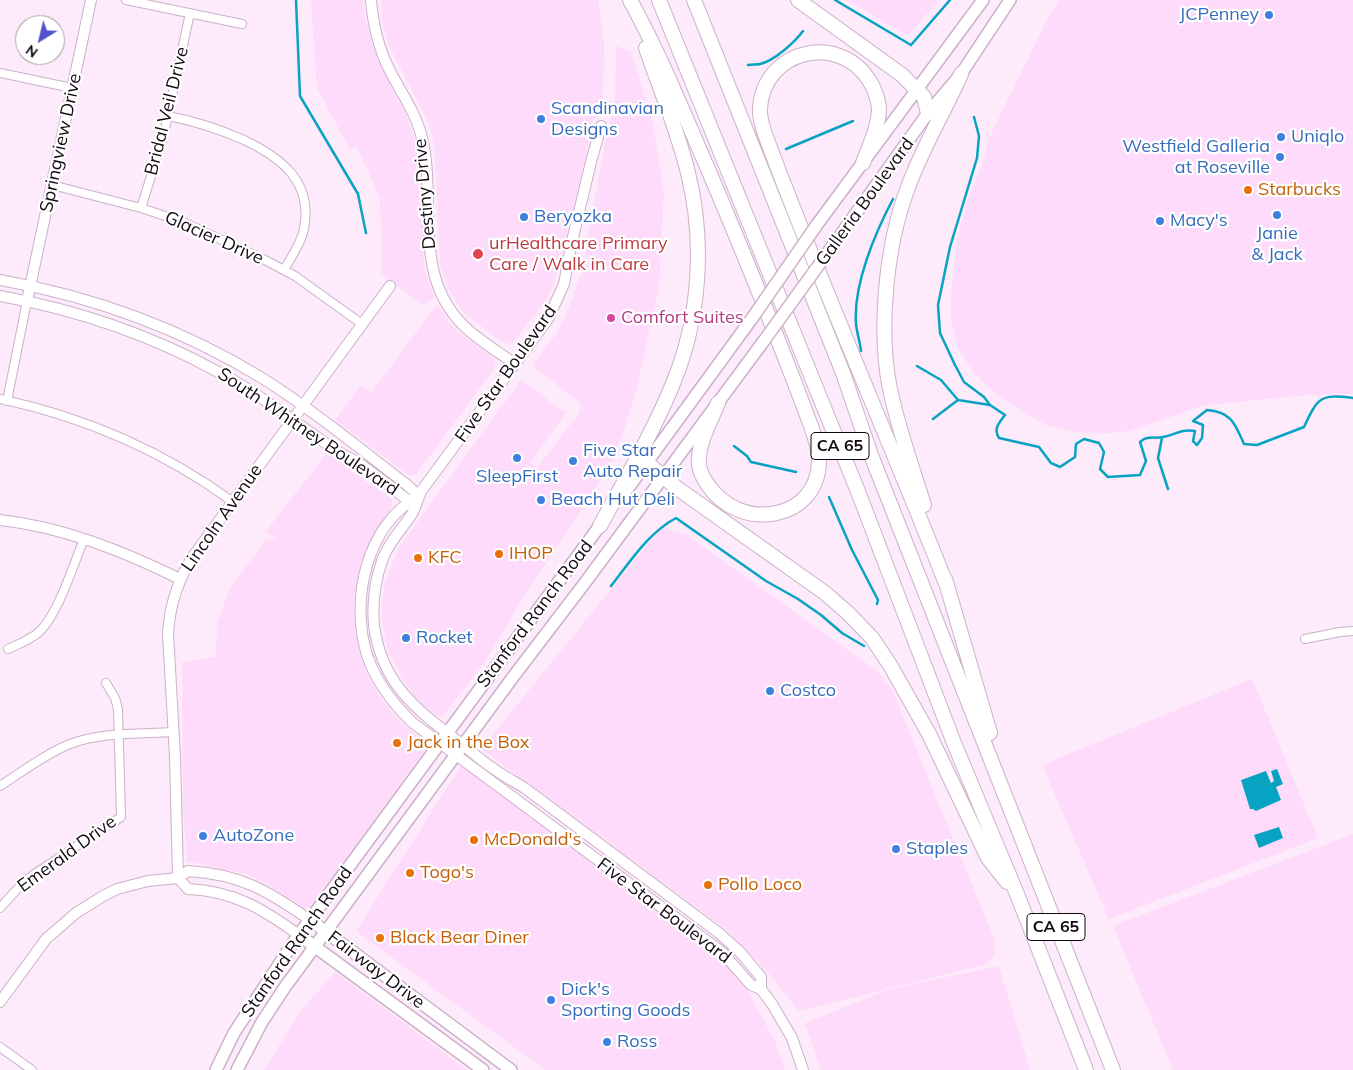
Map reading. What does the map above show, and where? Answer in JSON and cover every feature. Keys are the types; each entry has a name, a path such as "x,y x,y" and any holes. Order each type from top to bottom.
{"highway":[{"path":"630,0 647,31 690,127 756,282 816,440 819,461 814,481 805,497 788,510 770,515 752,515 732,508 713,493 701,475 699,456 718,403"},
{"path":"600,526 649,435 675,381 691,324 697,280 697,233 688,173 630,0"},
{"name":"CA 65","path":"659,0 859,494 954,743 1017,894 1086,1070"},
{"name":"CA 65","path":"694,0 843,373 871,455 1113,1070"},
{"path":"798,0 902,75 918,89 924,97 928,114"},
{"path":"863,163 878,120 879,107 872,84 865,73 838,54 827,52 808,53 792,58 773,74 762,98 760,113 763,129 947,586"},
{"path":"961,74 914,173 900,210 888,273 885,347 890,388 995,751 1001,782"},
{"path":"647,463 705,509 824,593 848,613 872,638 890,665 929,734 988,858 1017,894"}],"main road":[{"name":"Galleria Boulevard","path":"863,163 983,0"},
{"name":"Galleria Boulevard","path":"718,403 928,114 961,74 1010,0"},
{"name":"Stanford Ranch Road","path":"216,1070 234,1033 299,935 647,463 863,163"},
{"name":"Stanford Ranch Road","path":"236,1070 269,1010 314,947 462,745 718,403"},
{"name":"Fairway Drive","path":"310,920 505,1068"},
{"name":"Fairway Drive","path":"299,935 483,1070"}],"street":[{"name":"Springview Drive","path":"27,301 91,0"},
{"path":"126,0 242,24"},
{"name":"Destiny Drive","path":"371,0 373,22 380,46 391,73 411,108 422,138 426,176 429,245 435,282 449,310 462,325 515,364"},
{"name":"Bridal Veil Drive","path":"141,208 158,157 190,13"},
{"path":"0,73 72,88"},
{"path":"168,116 199,123 235,136 273,156 293,174 303,195 305,218 298,244 284,270"},
{"name":"Five Star Boulevard","path":"601,126 587,176 562,290 548,319 414,501 402,506 384,529 365,573 360,602 363,639 368,656 382,686 393,702 414,723 710,942 731,961 751,984 761,988"},
{"name":"Glacier Drive","path":"52,184 141,208 183,222 284,270 305,282 362,324"},
{"name":"South Whitney Boulevard","path":"0,280 105,305 163,326 235,363 263,379 302,406 406,484 414,501"},
{"name":"Lincoln Avenue","path":"178,878 168,633 173,600 180,579 194,554 390,286"},
{"name":"South Whitney Boulevard","path":"0,296 101,320 157,342 221,373 255,393 337,451 414,501"},
{"path":"27,301 3,400 80,421 128,440 183,468 233,502"},
{"name":"Five Star Boulevard","path":"414,501 413,512 388,548 380,568 373,603 376,638 392,680 415,708 462,745 501,774 510,778 719,933 740,952 761,977 761,988 792,1038 803,1070"},
{"path":"0,520 84,538 127,554 180,579"},
{"path":"8,649 34,636 49,620 56,608 84,538"},
{"path":"370,558 374,563 375,589"},
{"path":"1305,639 1353,631"},
{"path":"368,656 374,658 392,680"},
{"path":"106,683 115,698 118,708 120,735"},
{"path":"0,786 68,745 91,738 173,732"},
{"name":"Emerald Drive","path":"0,908 33,875 56,858 121,817 120,735"},
{"path":"526,807 534,796"},
{"name":"Fairway Drive","path":"0,1002 46,939 76,913 96,900 117,890 148,881 178,878 188,871 232,878 264,890 310,920"},
{"name":"Fairway Drive","path":"178,878 188,889 226,894 252,904 299,935"},
{"path":"0,1047 21,1067 32,1070"}],"shaded area":[{"path":"311,0 363,0 365,18 372,43 407,116 420,166 424,267 434,298 422,305 382,274 380,198 357,147 350,150 317,88"},
{"path":"381,0 598,0 604,42 603,108 600,115 593,119 586,156 555,281 546,301 513,342 508,344 501,342 463,312 448,288 440,266 435,150 429,124 388,44 382,21"},
{"path":"847,0 939,0 908,36"},
{"path":"1059,0 1353,0 1353,394 1309,395 1206,405 1129,431 1107,433 1074,432 1048,426 1006,401 974,373 957,347 951,319 951,292 958,235 968,199 983,163 989,138 1047,20"},
{"path":"616,46 631,52 635,64 653,124 664,193 659,287 636,391 614,457 585,505 528,590 486,660 442,717 437,716 413,694 388,652 383,628 382,609 385,582 399,547 521,380 566,413 530,463 537,468 577,416 581,408 579,402 533,365 556,334 565,318 582,272 605,142 615,98"},
{"path":"437,304 457,331 493,358 496,364 418,472 414,475 409,475 335,420 361,385 372,392"},
{"path":"327,453 392,499 392,507 369,545 361,568 353,604 355,632 367,674 381,699 398,719 425,742 425,750 310,907 302,908 269,885 246,874 187,861 183,808 182,662 216,657 217,623 229,590 265,541 276,539 266,531"},
{"path":"661,528 687,535 877,671 891,687 995,941 994,957 983,965 799,1011 765,969 727,930 481,749"},
{"path":"1252,679 1318,838 1109,919 1042,765"},
{"path":"462,764 711,947 739,975 775,1041 785,1070 545,1070 356,931"},
{"path":"1353,834 1353,1070 1173,1070 1113,926"},
{"path":"999,966 1030,1070 821,1070 805,1023 890,989"},
{"path":"335,972 467,1070 264,1070 300,1012"}],"water":[{"path":"1277,769 1283,784 1276,787 1281,800 1256,811 1250,809 1241,780 1266,771 1271,783 1274,781 1271,771"},
{"path":"1279,827 1283,838 1259,848 1254,835"}],"waterway":[{"path":"296,0 300,96 358,194 366,233"},
{"path":"835,0 911,45 950,0"},
{"path":"748,65 760,64 772,59 790,45 803,31"},
{"path":"974,117 979,136 977,158 950,247 938,305 940,333 955,365 964,382 984,397 990,405"},
{"path":"786,149 853,121"},
{"path":"861,351 856,324 858,293 873,243 893,199"},
{"path":"917,366 941,380 958,400"},
{"path":"933,419 958,400 990,405 1005,415 997,429 999,438 1039,447 1051,463 1060,467 1075,457 1076,444 1084,439 1099,443 1104,452 1100,469 1108,477 1140,475 1146,461 1140,442 1146,439 1185,431 1195,431 1193,441 1197,445 1202,438 1203,425 1193,421 1207,410 1222,413 1232,420 1244,444 1257,445 1304,427 1313,409 1321,400 1333,397 1353,398"},
{"path":"1162,438 1158,458 1168,489"},
{"path":"734,446 747,456 751,462 796,472"},
{"path":"829,497 852,550 878,600 877,604"},
{"path":"611,586 648,540 676,518 766,581 798,599 842,633 864,646"}],"place":[{"name":"JCPenney","path":"1269,15"},
{"name":"Scandinavian Designs","path":"541,119"},
{"name":"Uniqlo","path":"1281,137"},
{"name":"Westfield Galleria at Roseville","path":"1280,157"},
{"name":"Starbucks","path":"1248,190"},
{"name":"Janie & Jack","path":"1277,215"},
{"name":"Beryozka","path":"524,217"},
{"name":"Macy's","path":"1160,221"},
{"name":"urHealthcare Primary Care / Walk in Care","path":"478,254"},
{"name":"Comfort Suites","path":"611,318"},
{"name":"SleepFirst","path":"517,458"},
{"name":"Five Star Auto Repair","path":"573,461"},
{"name":"Beach Hut Deli","path":"541,500"},
{"name":"IHOP","path":"499,554"},
{"name":"KFC","path":"418,558"},
{"name":"Rocket","path":"406,638"},
{"name":"Costco","path":"770,691"},
{"name":"Jack in the Box","path":"397,743"},
{"name":"AutoZone","path":"203,836"},
{"name":"McDonald's","path":"474,840"},
{"name":"Staples","path":"896,849"},
{"name":"Togo's","path":"410,873"},
{"name":"Pollo Loco","path":"708,885"},
{"name":"Black Bear Diner","path":"380,938"},
{"name":"Dick's Sporting Goods","path":"551,1000"},
{"name":"Ross","path":"607,1042"}]}
